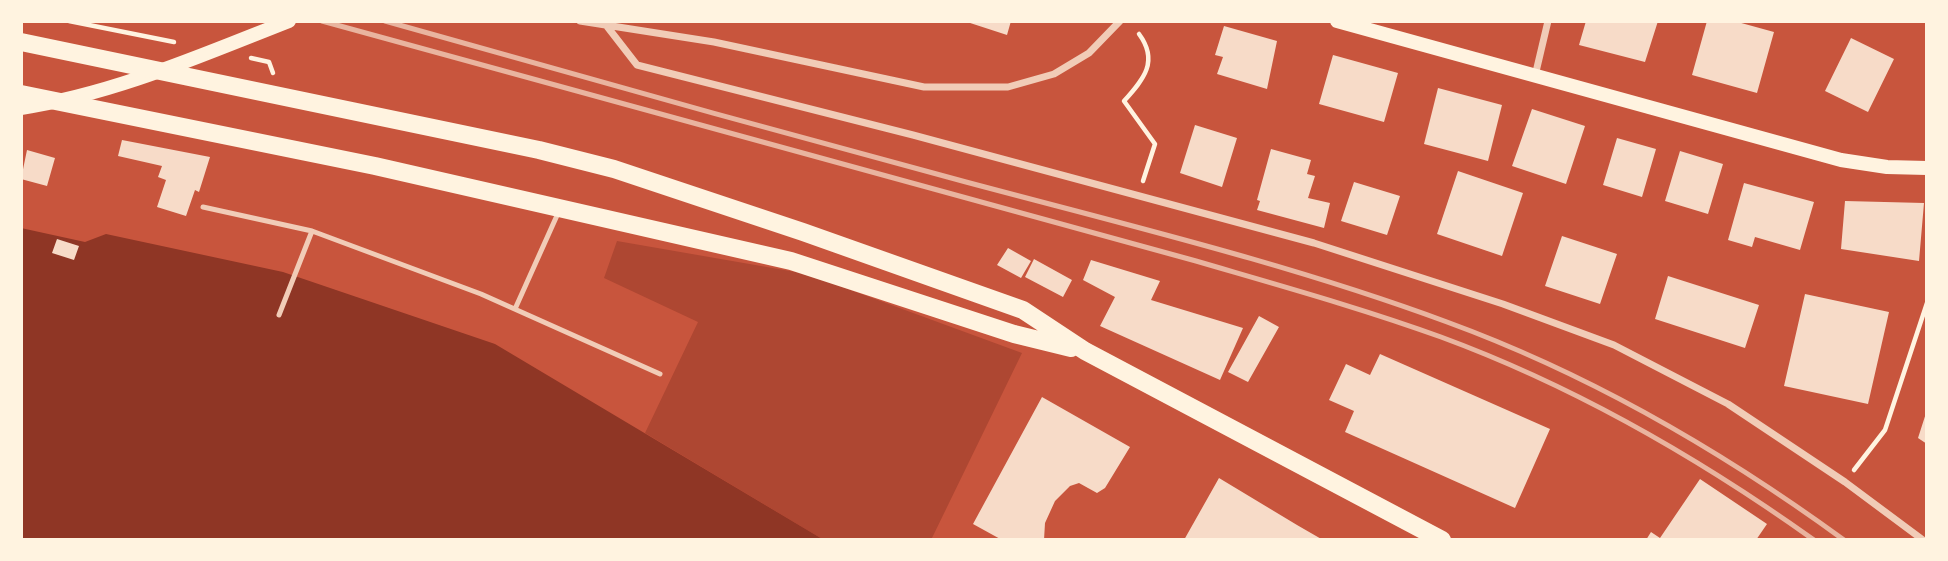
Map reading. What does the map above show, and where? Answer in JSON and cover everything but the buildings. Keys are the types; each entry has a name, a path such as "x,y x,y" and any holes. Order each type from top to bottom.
{"main road":[{"path":"21,108 88,94 289,21"},
{"path":"1337,21 1841,160 1887,167 1927,168"},
{"path":"21,42 281,94 539,150 614,169 803,232 1023,310 1085,351 1442,540"},
{"path":"21,94 296,149 791,261 1014,334 1085,351"}],"street":[{"path":"580,21 714,42 924,87 1008,87 1054,74 1089,53 1120,21"},
{"path":"1535,76 1548,21"},
{"path":"606,25 637,65 1314,243 1503,304 1614,345 1728,404 1845,482 1923,540"}],"lane":[{"path":"202,207 312,231 515,309 660,374"},
{"path":"515,309 561,208"},
{"path":"279,315 312,231"}],"path":[{"path":"69,21 181,44"},
{"path":"1138,195 1155,144 1124,101 1142,81 1149,59 1149,47 1139,34"},
{"path":"244,57 269,62"},
{"path":"1845,482 1885,430 1927,303"}],"shaded area":[{"path":"21,228 85,242 106,234 283,272 495,344 824,540 21,540"},
{"path":"617,241 807,274 1022,353 931,540 824,540 645,433 698,322 604,278"}],"railway":[{"path":"322,21 1196,261 1411,326 1490,356 1587,401 1681,453 1814,540"},
{"path":"385,21 821,143 1208,246 1388,301 1500,343 1603,390 1702,446 1798,507 1844,540"}]}
